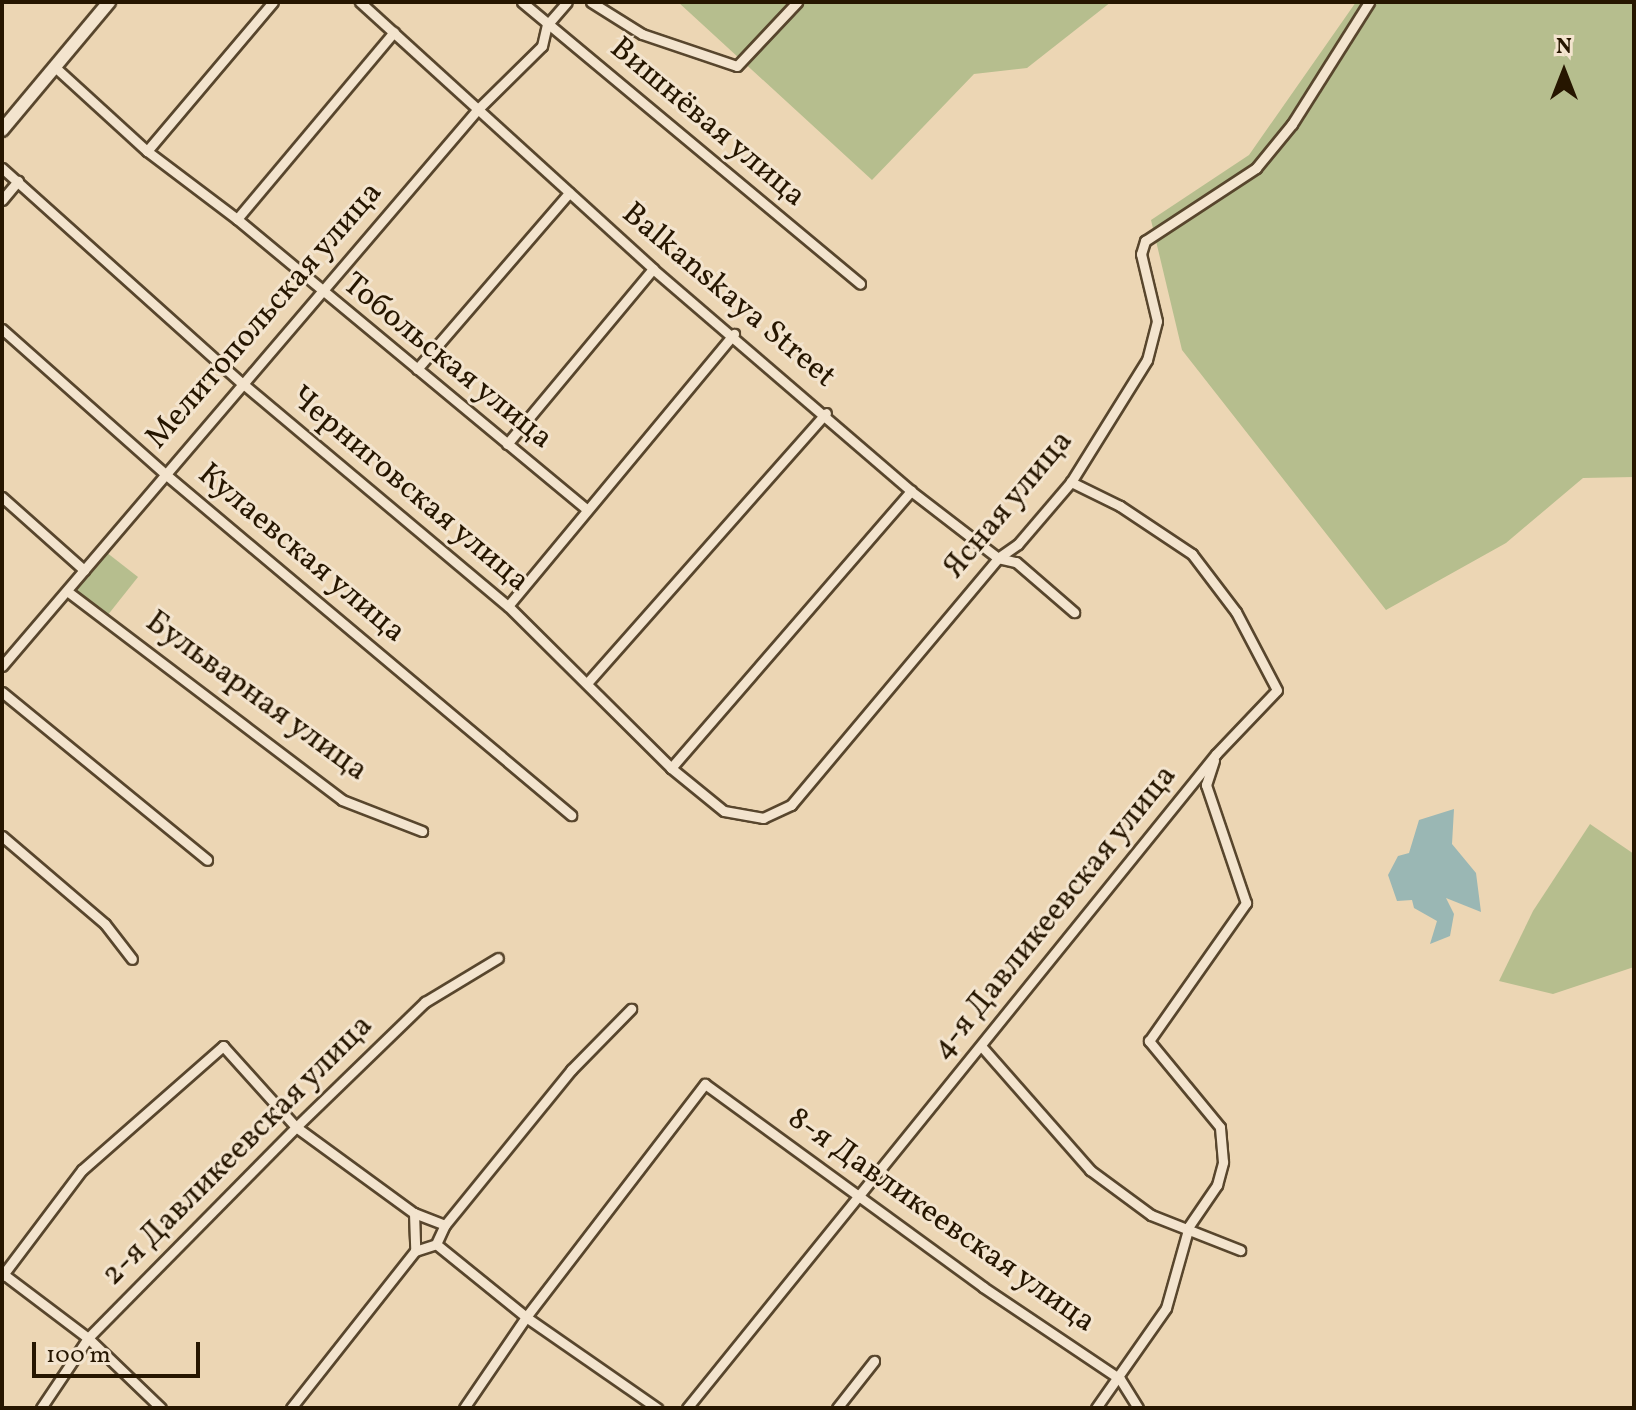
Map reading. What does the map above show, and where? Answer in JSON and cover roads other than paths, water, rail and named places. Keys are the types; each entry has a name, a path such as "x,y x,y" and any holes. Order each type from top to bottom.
{"street":[{"path":"2,130 109,2"},
{"path":"147,151 273,2"},
{"name":"Balkanskaya Street","path":"360,2 653,269 826,413 911,491 998,558 1016,562 1074,612"},
{"name":"Вишнёвая улица","path":"522,2 860,284"},
{"name":"Мелитопольская улица","path":"2,665 477,110 542,46 547,25 567,2"},
{"path":"591,2 659,41 691,47 737,66 797,2"},
{"name":"Ясная улица","path":"791,805 998,558 1018,544 1071,482 1147,360 1157,321 1141,254 1145,241 1256,168 1292,124 1369,2"},
{"path":"237,219 394,32"},
{"name":"Тобольская улица","path":"56,68 147,151 237,219 321,293 587,510"},
{"name":"Черниговская улица","path":"2,168 242,383 508,606 588,682 671,768 724,811 763,818 791,805"},
{"path":"2,200 18,181"},
{"path":"417,369 569,193"},
{"path":"507,444 653,269"},
{"name":"Кулаевская улица","path":"2,329 164,473 571,815"},
{"path":"508,606 734,334"},
{"path":"588,682 826,413"},
{"name":"4-я Давликеевская улица","path":"687,1408 1216,754 1277,690 1236,612 1192,554 1120,506 1071,482"},
{"path":"671,768 911,491"},
{"path":"2,497 84,570"},
{"name":"Бульварная улица","path":"67,591 342,800 422,831"},
{"path":"2,692 207,860"},
{"path":"1096,1408 1120,1379 1166,1308 1189,1226 1217,1185 1223,1139 1197,1094 1149,1041 1246,903 1206,785 1216,754"},
{"path":"2,836 105,924 132,959"},
{"name":"2-я Давликеевская улица","path":"41,1408 88,1338 296,1127 425,1002 498,958"},
{"path":"291,1408 415,1251 436,1244 445,1225 571,1070 631,1009"},
{"path":"161,1408 88,1338 2,1275 82,1170 223,1046 296,1127 414,1213 445,1225"},
{"path":"982,1047 1090,1170 1151,1215 1189,1226 1240,1250"},
{"name":"8-я Давликеевская улица","path":"526,1317 705,1084 859,1198 1120,1379 1138,1408"},
{"path":"414,1213 415,1251"},
{"path":"436,1244 526,1317 657,1408"},
{"path":"464,1408 526,1317"},
{"path":"837,1408 874,1361"}],"water":[{"path":"1454,809 1452,844 1476,873 1481,912 1446,898 1454,914 1450,936 1430,944 1437,921 1414,908 1412,900 1397,901 1388,875 1398,856 1409,853 1419,820"}]}
